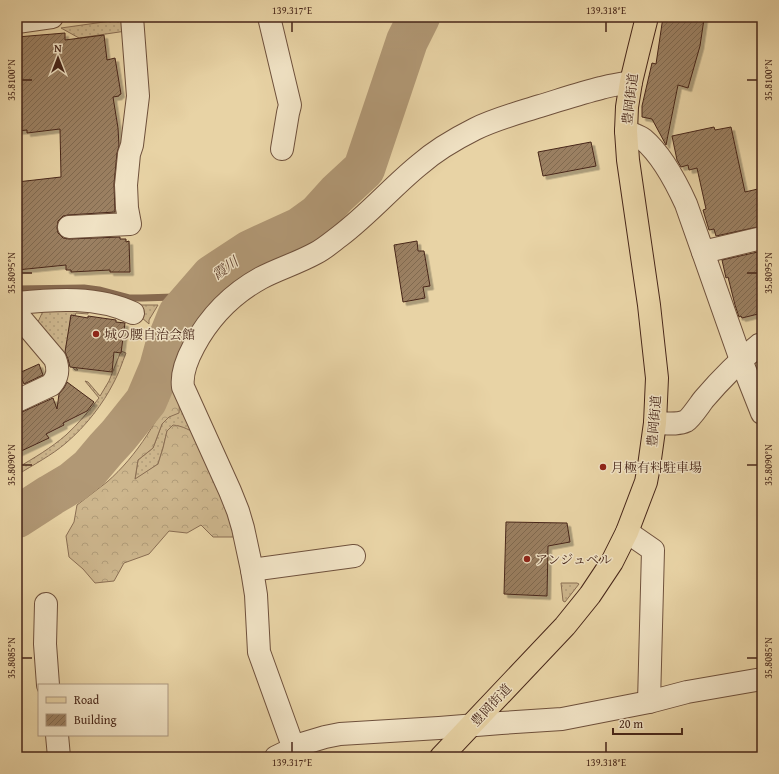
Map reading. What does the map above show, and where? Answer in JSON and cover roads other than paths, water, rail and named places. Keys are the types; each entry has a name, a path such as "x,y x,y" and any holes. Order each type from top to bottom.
{"main road":[{"name":"豊岡街道","path":"441,757 578,611 612,562 627,532 646,482 653,445 655,423 657,378 656,359 628,160 626,131 631,82 647,17"}],"street":[{"path":"17,22 52,17"},
{"path":"69,227 130,224 127,208 126,185 138,96 132,17"},
{"path":"268,17 290,105 282,149"},
{"path":"631,82 602,88 512,115 477,128 446,144 419,164 364,217 317,253 260,278 228,302 206,326 197,339 183,375 183,387 230,492 243,528 256,595 259,652 285,753 305,743 340,734 562,719 649,702 687,692 762,679"},
{"path":"626,131 642,138 656,153 680,191 686,204 741,360 762,413"},
{"path":"703,252 762,238"},
{"path":"17,303 45,300 88,301 127,310 133,313"},
{"path":"17,314 55,359 58,370 55,381 51,385 17,401"},
{"path":"655,423 679,423 687,420 703,400 741,360 762,344"},
{"path":"627,532 653,550 649,702"},
{"path":"252,570 354,556"},
{"path":"46,604 44,644 48,684"},
{"path":"57,736 59,757"}],"waterway":[{"name":"霞川","path":"17,517 73,482 90,468 118,436 146,401 160,368 166,346 179,314 212,276 250,251 300,228 318,215 337,194 364,169 407,41 419,17"},
{"path":"17,289 84,288 99,290 129,298 174,297 190,301"}],"place":[{"name":"城の腰自治会館","path":"96,334"},
{"name":"月極有料駐車場","path":"603,467"},
{"name":"アンジュベル","path":"527,559"}]}
